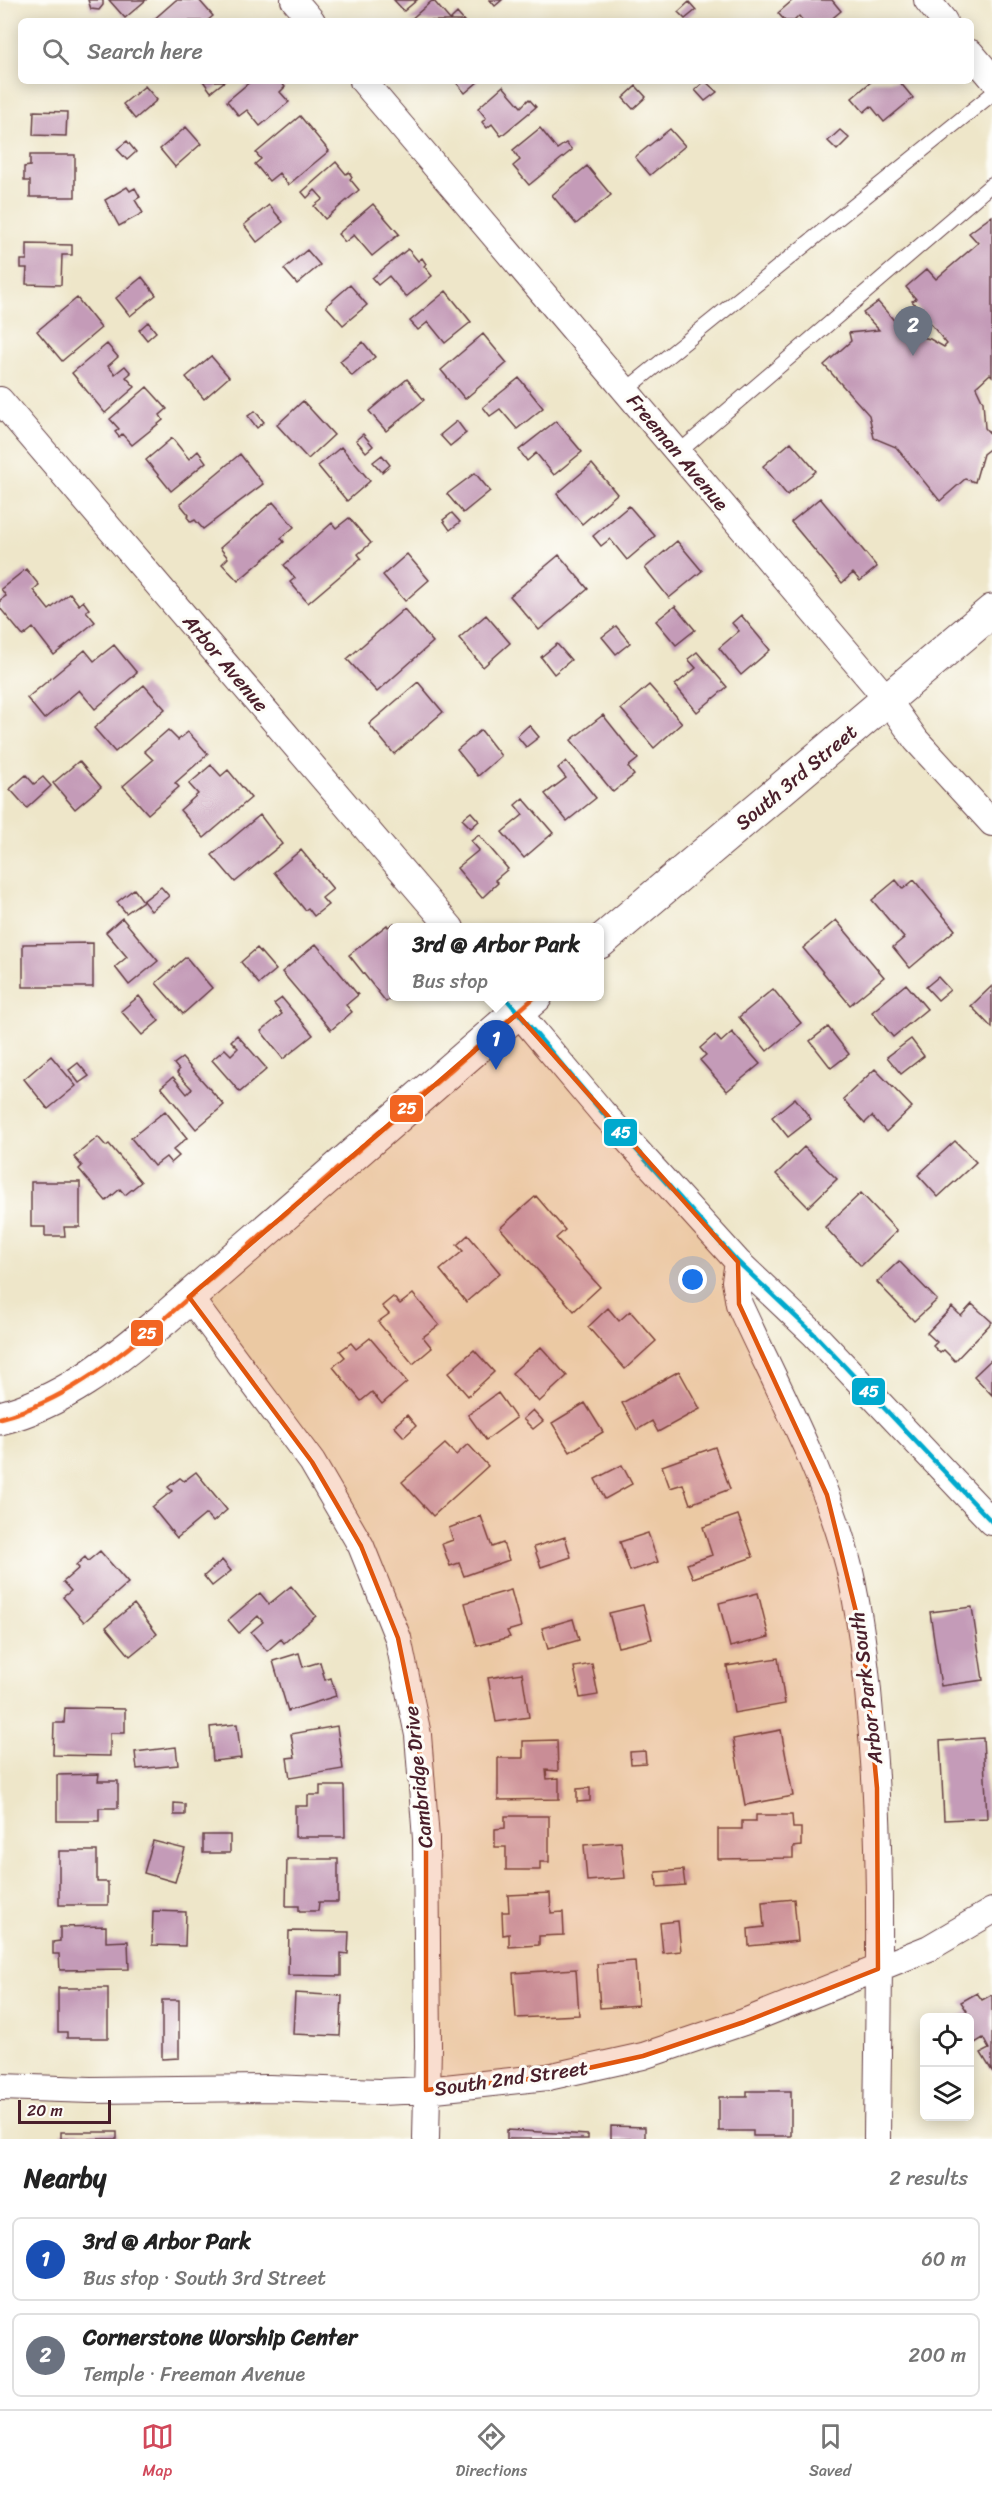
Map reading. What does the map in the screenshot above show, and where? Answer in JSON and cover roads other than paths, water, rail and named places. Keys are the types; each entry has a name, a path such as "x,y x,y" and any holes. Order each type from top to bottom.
{"street":[{"path":"294,0 309,18"},
{"path":"927,0 942,18"},
{"path":"974,57 992,78"},
{"name":"Freeman Avenue","path":"366,84 887,699 916,740 992,823"},
{"name":"Arbor Avenue","path":"0,400 448,923"},
{"name":"South 3rd Street","path":"604,939 992,611"},
{"path":"0,1418 20,1413 48,1401 82,1382 138,1340 519,1002 602,1112 738,1262 814,1334 992,1522"},
{"name":"Arbor Park South","path":"738,1262 735,1281 738,1304 827,1496 848,1565 863,1640 877,1788 880,1914 877,2139"},
{"name":"Cambridge Drive","path":"189,1296 312,1461 361,1546 398,1638 418,1735 426,1839 428,2046 426,2139"},
{"name":"South 2nd Street","path":"0,2087 91,2090 269,2088 380,2092 426,2090 548,2077 643,2056 744,2022 929,1948 992,1911"}],"lane":[{"path":"626,390 992,94"},
{"path":"679,452 992,184"}],"place":[{"name":"Cornerstone Worship Center","path":"913,356"},
{"name":"3rd @ Arbor Park","path":"496,1070"}]}
